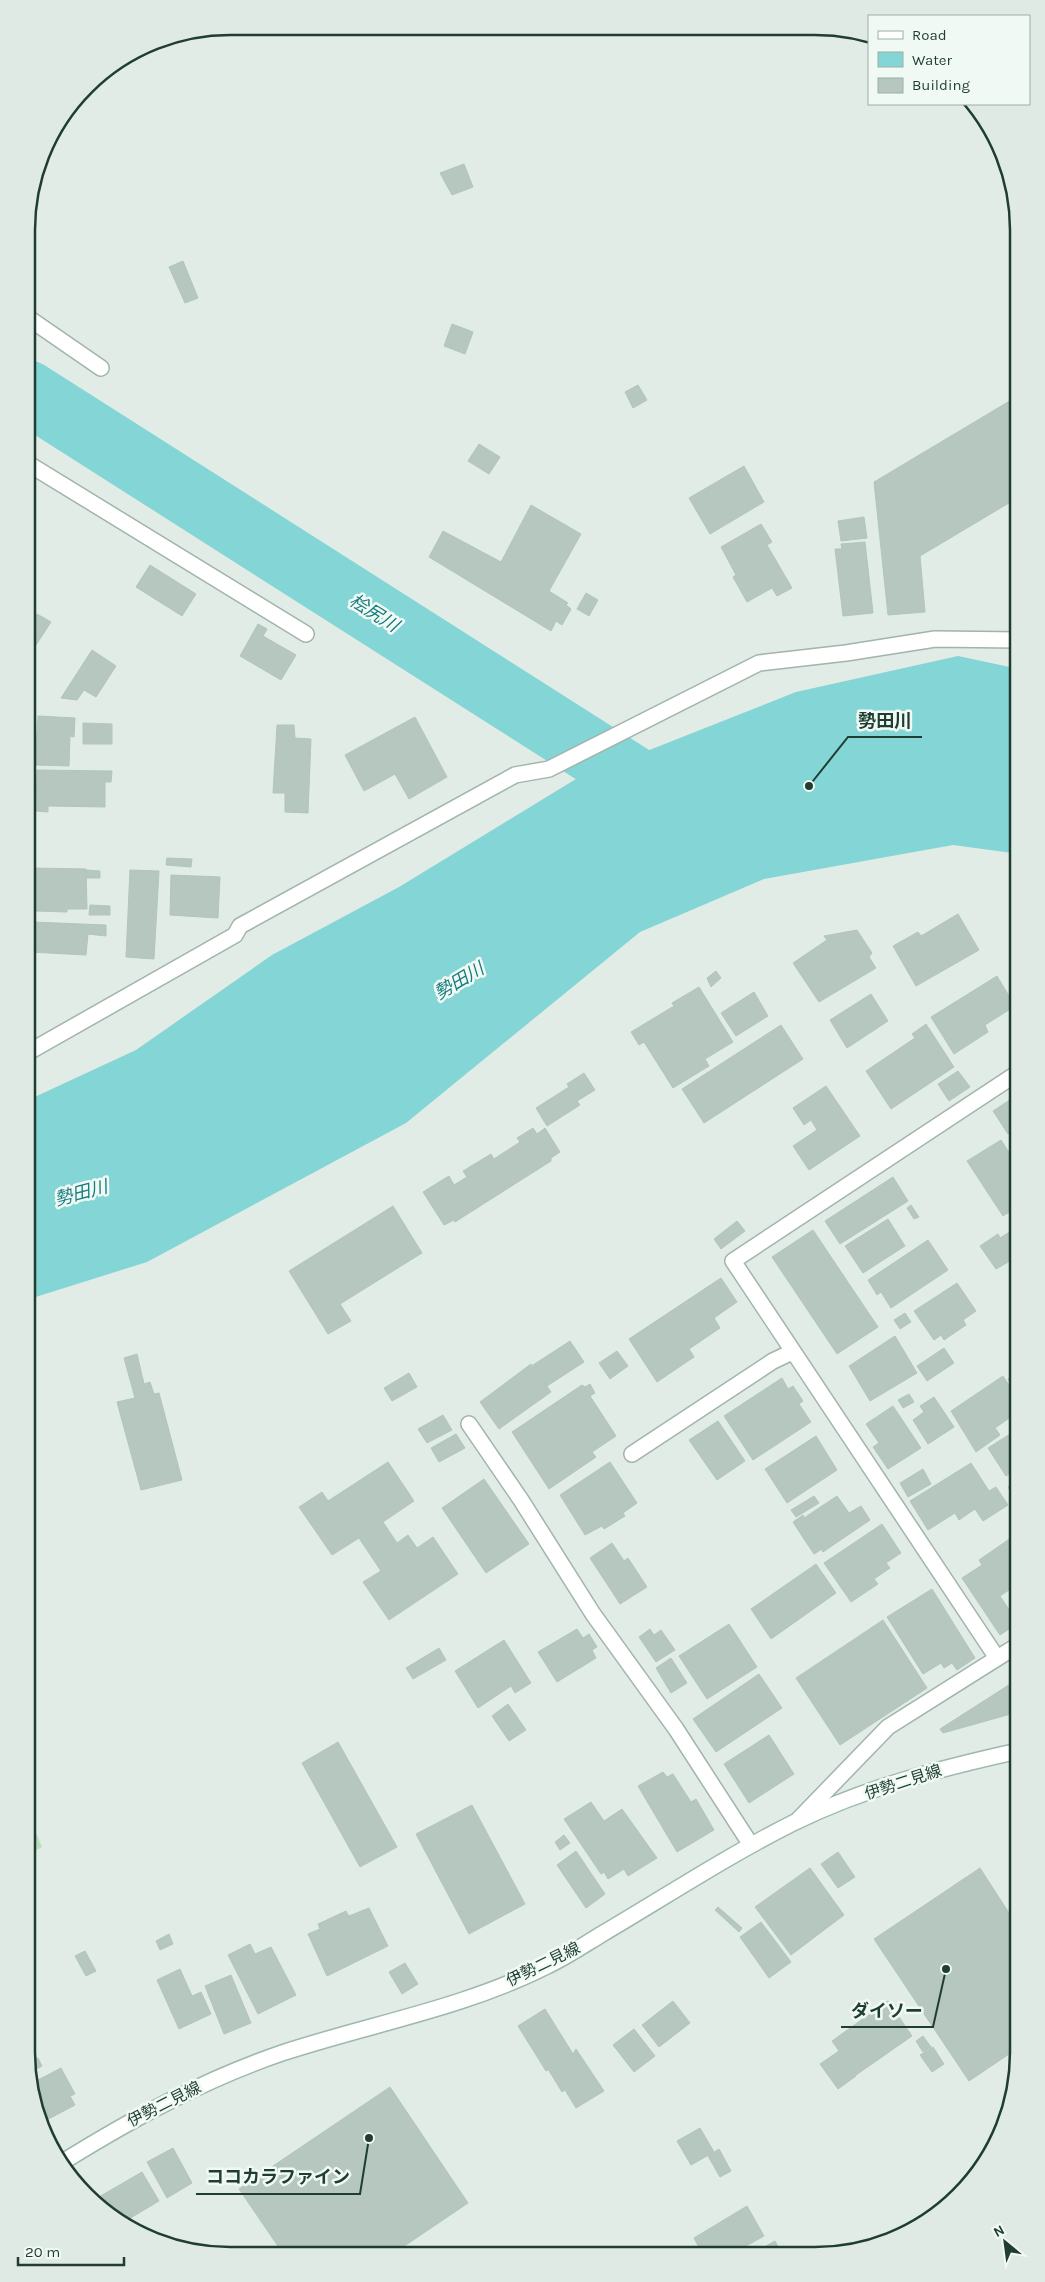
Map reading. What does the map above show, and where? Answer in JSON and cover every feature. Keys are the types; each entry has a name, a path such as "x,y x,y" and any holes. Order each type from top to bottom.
{"street":[{"path":"35,323 100,368"},
{"path":"35,469 306,634"},
{"path":"35,1048 236,935 240,926 515,775 549,769 619,732 712,689 759,663 846,653 935,639 1010,640"},
{"path":"997,1658 733,1261 1010,1077"},
{"path":"632,1454 772,1361 792,1352"},
{"path":"469,1424 521,1500 593,1614 676,1729 751,1845"},
{"path":"796,1822 888,1727 1010,1650"},
{"name":"伊勢二見線","path":"67,2159 176,2096 221,2076 281,2054 475,1996 547,1966 751,1845 796,1822 871,1790 963,1763 1010,1753"}],"green space":[{"path":"35,1831 42,1847 35,1851"}],"water":[{"path":"958,656 1010,667 1010,853 953,845 764,879 640,932 406,1123 147,1262 35,1297 35,1097 136,1050 272,955 399,887 576,779 796,692"}],"building":[{"path":"464,164 473,187 452,195 440,173"},
{"path":"183,261 198,298 185,303 169,267"},
{"path":"452,324 473,332 465,354 444,346"},
{"path":"638,385 647,400 633,408 625,392"},
{"path":"1010,401 1010,502 920,556 925,612 888,615 874,482"},
{"path":"479,444 500,457 489,474 468,461"},
{"path":"744,466 764,502 710,534 689,498"},
{"path":"531,505 581,534 549,591 568,603 566,605 571,609 562,625 556,621 551,631 429,557 443,531 501,562"},
{"path":"864,517 867,538 841,541 838,521"},
{"path":"761,524 772,542 767,545 792,588 777,596 772,588 747,602 733,577 736,575 721,547"},
{"path":"865,542 873,613 843,616 835,549 842,549 841,544"},
{"path":"150,565 196,594 182,616 136,587"},
{"path":"586,593 598,600 589,616 577,609"},
{"path":"37,614 51,622 36,645 35,644 35,617"},
{"path":"258,624 267,629 263,636 296,655 281,680 240,656"},
{"path":"92,650 116,666 96,697 84,690 77,700 61,698"},
{"path":"38,716 75,718 74,737 70,736 69,766 35,765"},
{"path":"415,717 447,777 409,799 395,774 364,791 345,755"},
{"path":"83,723 112,724 112,744 83,744"},
{"path":"277,725 294,725 295,738 311,739 308,813 285,812 285,793 273,793"},
{"path":"37,770 112,771 111,782 105,782 105,807 48,806 48,812 36,811"},
{"path":"167,858 192,859 191,867 166,865"},
{"path":"35,868 86,869 87,909 67,909 67,912 36,911"},
{"path":"86,870 100,871 100,878 86,878"},
{"path":"130,870 159,871 154,959 126,957"},
{"path":"171,875 220,877 218,918 170,915"},
{"path":"90,905 110,906 110,915 89,915"},
{"path":"958,914 979,950 916,986 893,946 918,932 921,936"},
{"path":"35,922 106,925 106,936 88,934 86,955 35,952"},
{"path":"857,930 872,953 869,957 876,968 819,1002 793,963 827,940 824,936"},
{"path":"716,971 721,978 711,987 707,978"},
{"path":"997,976 1010,998 1010,1009 985,1025 988,1032 954,1054 931,1017"},
{"path":"699,987 733,1042 705,1059 709,1066 673,1088 644,1042 639,1045 631,1032 674,1006 672,1003"},
{"path":"754,992 768,1016 736,1036 721,1013"},
{"path":"871,994 888,1021 847,1048 830,1020"},
{"path":"926,1024 954,1067 891,1109 866,1071 915,1038 912,1034"},
{"path":"781,1025 803,1059 704,1123 682,1089"},
{"path":"958,1071 970,1087 949,1101 938,1084"},
{"path":"584,1073 595,1090 577,1101 580,1105 547,1126 536,1108 569,1087 567,1084"},
{"path":"826,1086 860,1136 809,1170 793,1146 817,1130 811,1120 804,1125 793,1108"},
{"path":"1010,1100 1010,1133 1008,1134 993,1111"},
{"path":"533,1128 537,1134 545,1128 560,1152 551,1158 551,1161 455,1222 454,1220 444,1225 423,1192 449,1176 454,1185 467,1177 463,1171 491,1154 494,1159 520,1142 517,1138"},
{"path":"1001,1140 1010,1154 1010,1212 1003,1216 967,1161"},
{"path":"893,1177 908,1201 840,1244 825,1221"},
{"path":"911,1205 919,1217 914,1219 907,1208"},
{"path":"393,1206 422,1253 340,1304 351,1321 328,1334 289,1271"},
{"path":"888,1219 905,1246 863,1273 845,1246"},
{"path":"737,1221 745,1231 721,1249 714,1239"},
{"path":"813,1230 878,1327 837,1354 772,1257"},
{"path":"1010,1232 1010,1261 996,1269 980,1246 998,1234 1000,1238"},
{"path":"928,1240 948,1270 891,1308 881,1292 877,1295 868,1280"},
{"path":"721,1278 737,1302 714,1318 720,1328 689,1349 694,1357 657,1382 629,1339"},
{"path":"957,1283 976,1311 963,1320 966,1325 944,1340 941,1335 934,1340 914,1311"},
{"path":"905,1313 911,1322 900,1329 894,1320"},
{"path":"895,1336 917,1373 870,1401 849,1366"},
{"path":"570,1341 584,1362 547,1386 533,1365"},
{"path":"944,1348 954,1363 927,1381 917,1366"},
{"path":"617,1351 628,1366 610,1379 599,1363"},
{"path":"137,1354 144,1384 150,1382 154,1394 159,1393 182,1480 141,1490 117,1402 135,1398 124,1358"},
{"path":"531,1364 551,1392 499,1429 480,1402"},
{"path":"409,1373 417,1387 392,1401 384,1388"},
{"path":"1003,1376 1010,1387 1010,1418 995,1428 1000,1435 976,1452 951,1411"},
{"path":"782,1378 788,1389 793,1386 803,1401 799,1404 811,1422 753,1460 724,1416"},
{"path":"590,1384 595,1393 590,1396 616,1436 592,1452 596,1457 549,1489 512,1432 582,1385 585,1387"},
{"path":"909,1394 914,1402 903,1408 898,1400"},
{"path":"934,1397 954,1427 928,1444 913,1420 924,1412 920,1406"},
{"path":"893,1406 921,1448 888,1469 873,1447 879,1443 866,1424"},
{"path":"443,1415 452,1430 427,1443 418,1429"},
{"path":"718,1421 745,1461 717,1480 689,1440"},
{"path":"456,1434 465,1448 439,1462 431,1448"},
{"path":"1010,1434 1010,1473 1006,1476 988,1448"},
{"path":"816,1436 837,1470 787,1503 765,1469"},
{"path":"388,1462 414,1501 383,1522 397,1543 408,1535 417,1548 433,1537 458,1574 389,1620 363,1582 381,1571 359,1538 332,1555 299,1507 322,1492 328,1501"},
{"path":"610,1462 637,1503 623,1513 625,1516 604,1529 602,1526 585,1535 560,1495"},
{"path":"971,1463 989,1491 996,1487 1008,1505 983,1521 975,1509 959,1520 955,1513 928,1530 910,1501"},
{"path":"923,1469 931,1484 908,1497 900,1483"},
{"path":"484,1479 529,1544 486,1573 442,1508"},
{"path":"814,1496 819,1503 796,1517 791,1510"},
{"path":"837,1496 849,1513 861,1506 870,1520 823,1552 812,1534 804,1539 793,1522 803,1515 804,1518"},
{"path":"882,1524 901,1553 886,1563 890,1568 874,1579 878,1584 851,1602 824,1563"},
{"path":"812,1534 822,1549 814,1554 804,1539"},
{"path":"1010,1539 1010,1589 1000,1596 1010,1611 1010,1628 1000,1635 962,1578 982,1565 979,1560"},
{"path":"612,1543 624,1561 628,1558 647,1587 620,1604 590,1558"},
{"path":"816,1564 836,1593 771,1639 751,1609"},
{"path":"932,1589 975,1658 957,1670 952,1663 944,1668 941,1663 923,1674 887,1617"},
{"path":"883,1620 927,1688 840,1745 796,1678"},
{"path":"729,1624 757,1667 707,1699 679,1656"},
{"path":"577,1629 583,1638 589,1634 597,1647 592,1650 596,1658 557,1682 538,1652"},
{"path":"650,1629 667,1655 656,1662 639,1637"},
{"path":"661,1630 675,1650 667,1655 654,1635"},
{"path":"504,1640 531,1683 515,1693 511,1686 478,1708 455,1671"},
{"path":"439,1648 446,1660 413,1679 406,1668"},
{"path":"671,1658 687,1683 671,1693 656,1668"},
{"path":"759,1674 782,1708 716,1752 693,1719"},
{"path":"1010,1684 1010,1714 943,1733 940,1729"},
{"path":"508,1704 526,1730 509,1741 492,1716"},
{"path":"769,1735 794,1774 749,1803 724,1764"},
{"path":"338,1742 397,1847 360,1867 302,1763"},
{"path":"663,1772 667,1777 673,1774 691,1802 696,1799 714,1830 677,1852 638,1786"},
{"path":"591,1802 604,1821 622,1809 657,1858 628,1876 624,1869 608,1879 604,1872 601,1874 564,1819"},
{"path":"472,1805 525,1904 469,1934 416,1834"},
{"path":"564,1835 570,1843 560,1850 555,1842"},
{"path":"576,1851 605,1894 586,1908 557,1865"},
{"path":"838,1852 855,1877 838,1888 821,1864"},
{"path":"810,1868 844,1915 791,1955 755,1907"},
{"path":"980,1868 1010,1915 1010,2053 969,2081 874,1939"},
{"path":"718,1907 742,1928 739,1932 715,1910"},
{"path":"369,1908 388,1946 327,1976 308,1934 320,1929 318,1924 346,1911 349,1916"},
{"path":"761,1922 791,1962 769,1978 740,1937"},
{"path":"169,1934 173,1944 160,1950 156,1941"},
{"path":"250,1944 255,1954 271,1947 296,1995 258,2014 228,1955"},
{"path":"85,1951 96,1971 86,1976 75,1956"},
{"path":"405,1963 418,1984 402,1994 389,1972"},
{"path":"180,1969 192,1996 201,1992 211,2014 179,2029 157,1980"},
{"path":"231,1975 251,2023 224,2034 205,1986"},
{"path":"673,2001 690,2023 659,2047 642,2025"},
{"path":"888,2001 912,2036 856,2075 832,2041"},
{"path":"545,2009 573,2054 546,2071 518,2026"},
{"path":"634,2029 655,2056 634,2072 613,2045"},
{"path":"923,2036 931,2047 923,2052 916,2041"},
{"path":"933,2047 944,2064 932,2072 920,2055"},
{"path":"576,2049 604,2091 576,2108 565,2090 562,2092 548,2069 573,2054"},
{"path":"839,2051 856,2076 838,2089 820,2064"},
{"path":"38,2058 42,2066 36,2069 35,2065 35,2060"},
{"path":"61,2068 75,2094 70,2096 75,2105 47,2120 38,2080"},
{"path":"390,2087 468,2203 403,2247 279,2247 239,2189"},
{"path":"700,2128 714,2152 691,2165 677,2141"},
{"path":"173,2148 192,2183 167,2198 147,2162"},
{"path":"719,2149 731,2171 720,2177 708,2156"},
{"path":"142,2172 159,2201 129,2219 99,2197"},
{"path":"747,2206 764,2236 744,2247 699,2247 694,2238"},
{"path":"775,2241 778,2247 764,2247"}],"waterway":[{"name":"桧尻川","path":"35,397 687,812"}],"place":[{"name":"勢田川","path":"809,786"},
{"name":"ダイソー","path":"946,1969"},
{"name":"ココカラファイン","path":"369,2138"}]}
